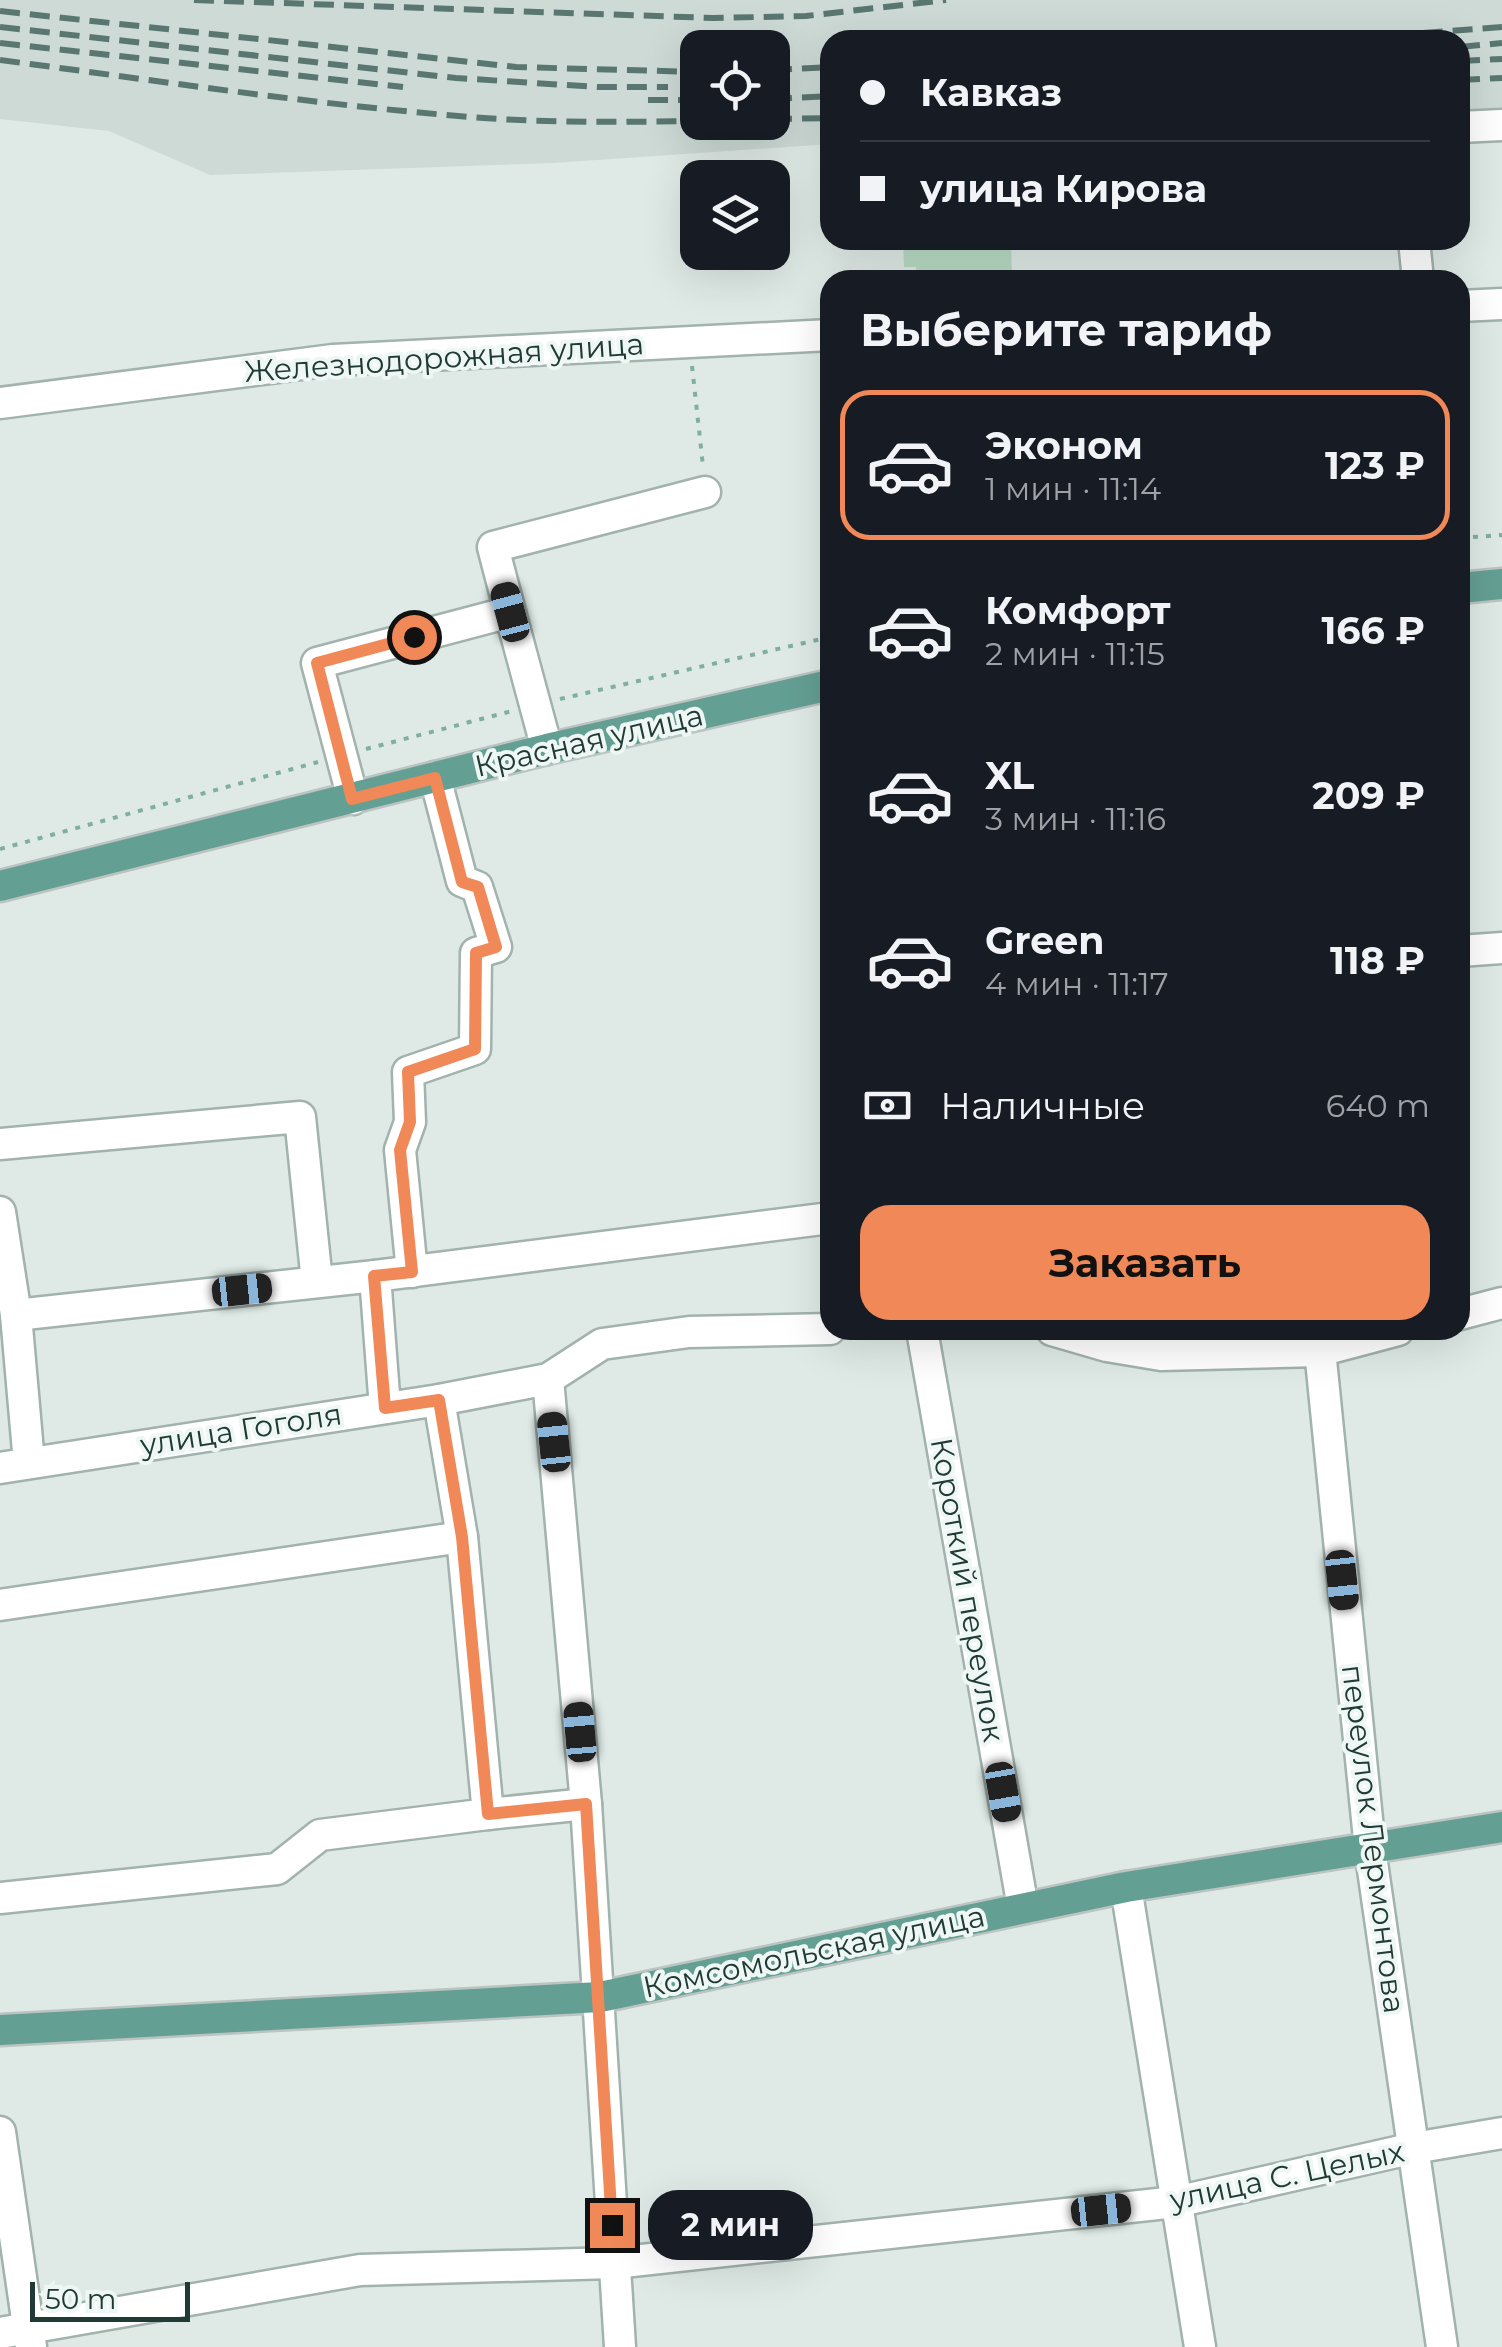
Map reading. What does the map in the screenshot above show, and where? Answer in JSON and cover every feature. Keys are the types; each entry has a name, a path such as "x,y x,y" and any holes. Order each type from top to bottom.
{"main road":[{"path":"1470,587 1502,584"},
{"name":"Красная улица","path":"0,886 547,749 820,686"},
{"name":"Комсомольская улица","path":"0,2030 600,1997 1126,1887 1502,1827"}],"street":[{"path":"1470,127 1502,125"},
{"path":"1470,306 1502,304"},
{"name":"Железнодорожная улица","path":"0,404 333,360 820,335"},
{"path":"547,749 493,548 705,492"},
{"path":"352,799 317,663 510,612"},
{"path":"412,1272 400,1150 410,1122 408,1072 475,1049 476,953 496,947 478,887 462,882 435,778"},
{"path":"1470,950 1502,948"},
{"path":"0,1144 300,1117 318,1282"},
{"path":"0,1212 16,1314 14,1465"},
{"path":"16,1314 412,1272 820,1219"},
{"path":"374,1276 385,1408"},
{"path":"1470,1311 1502,1303"},
{"name":"улица Гоголя","path":"14,1465 439,1400 548,1379 602,1344 689,1332 820,1329"},
{"name":"Короткий переулок","path":"924,1340 1023,1908"},
{"path":"1086,1340 1161,1355 1319,1340"},
{"name":"переулок Лермонтова","path":"1319,1340 1370,1849 1442,2347"},
{"path":"548,1379 586,1804 620,2347"},
{"path":"439,1400 462,1537 488,1814"},
{"path":"0,1605 462,1537"},
{"path":"0,1898 277,1869 320,1835 586,1804"},
{"path":"1126,1887 1200,2347"},
{"path":"0,2132 20,2336"},
{"name":"улица С. Целых","path":"20,2336 360,2270 614,2262 1176,2202 1414,2148 1502,2134"}],"path":[{"path":"688,342 700,418 705,492"},
{"path":"1470,537 1502,535"},
{"path":"0,850 535,705 820,638"}],"shaded area":[{"path":"0,0 1502,0 1502,109 1470,111 1470,30 820,30 820,145 553,163 210,175 109,131 0,119"}],"green space":[{"path":"903,250 1011,250 1012,270 904,267"}],"railway":[{"path":"194,0 713,18 806,16 946,0"},
{"path":"0,11 516,67 680,72"},
{"path":"0,27 456,78 597,87 668,87"},
{"path":"1463,30 1502,27"},
{"path":"0,43 403,87"},
{"path":"1470,46 1502,43"},
{"path":"1470,61 1502,59"},
{"path":"0,60 423,113 537,121 680,121"},
{"path":"790,69 820,68"},
{"path":"1470,80 1502,78"},
{"path":"790,98 820,97"},
{"path":"648,100 680,100"},
{"path":"790,119 820,118"}],"route":[{"path":"414,637 317,663 352,799 435,778 462,882 478,887 496,947 476,953 475,1049 408,1072 410,1122 400,1150 412,1272 374,1276 385,1408 439,1400 462,1537 488,1814 586,1804 612,2225"}]}
